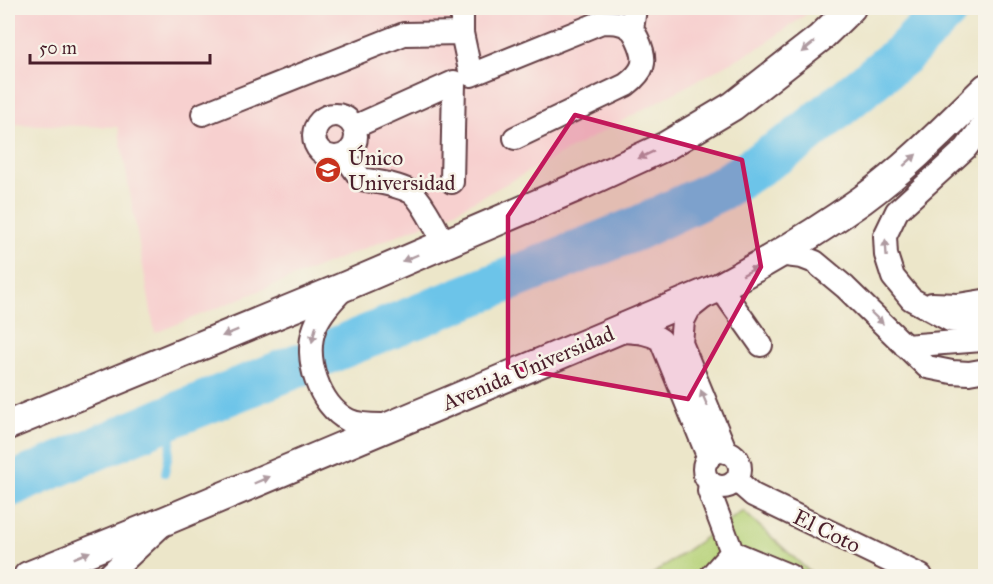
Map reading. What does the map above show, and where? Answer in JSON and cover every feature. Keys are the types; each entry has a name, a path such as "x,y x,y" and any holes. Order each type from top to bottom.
{"main road":[{"path":"8,425 346,286 577,187 675,141 741,100 820,38 851,8"},
{"name":"Avenida Universidad","path":"28,576 167,520 714,290 778,254 862,200 933,139 986,88"}],"street":[{"path":"462,8 462,33 471,75 602,22 618,23 634,19 644,56 643,66 637,77 626,85 515,138"},
{"path":"203,114 404,34 462,33"},
{"path":"354,127 454,82 452,183"},
{"path":"342,116 354,127 355,143 344,155 336,158 321,152 316,146 315,129 326,117 342,116"},
{"path":"905,346 926,354 953,359 983,329 954,305 927,304 911,299 893,277 886,255 885,236 897,211 966,148 986,121"},
{"path":"344,155 361,179 392,185 413,193 444,243"},
{"path":"778,254 802,257 815,262 845,287 927,367 969,373 986,370"},
{"path":"346,286 322,314 314,329 313,369 321,391 333,409 349,420 369,425 391,425"},
{"path":"717,455 681,343 683,321 689,309 714,290 761,345"},
{"path":"615,331 654,335 661,340 717,455"},
{"path":"717,455 734,456 740,463 740,472 736,480 728,486 718,487 710,482 705,474 705,466 717,455"},
{"name":"El Coto","path":"736,480 753,495 921,576"},
{"path":"710,482 709,491 732,552 737,576"},
{"path":"108,576 167,520"},
{"path":"711,576 732,552"},
{"path":"732,552 790,576"}],"highlighted area":[{"path":"575,115 742,160 761,267 688,399 508,367 508,216"}],"shaded area":[{"name":"Único Universidad","path":"8,8 815,8 763,45 450,214 155,333 118,127 8,124"}],"green space":[{"path":"743,511 814,576 650,576"}],"waterway":[{"path":"326,353 638,228 720,189 796,141 904,53 948,8"},
{"path":"8,486 299,365"},
{"path":"165,473 177,414"}],"place":[{"name":"Único Universidad","path":"328,170"}]}
